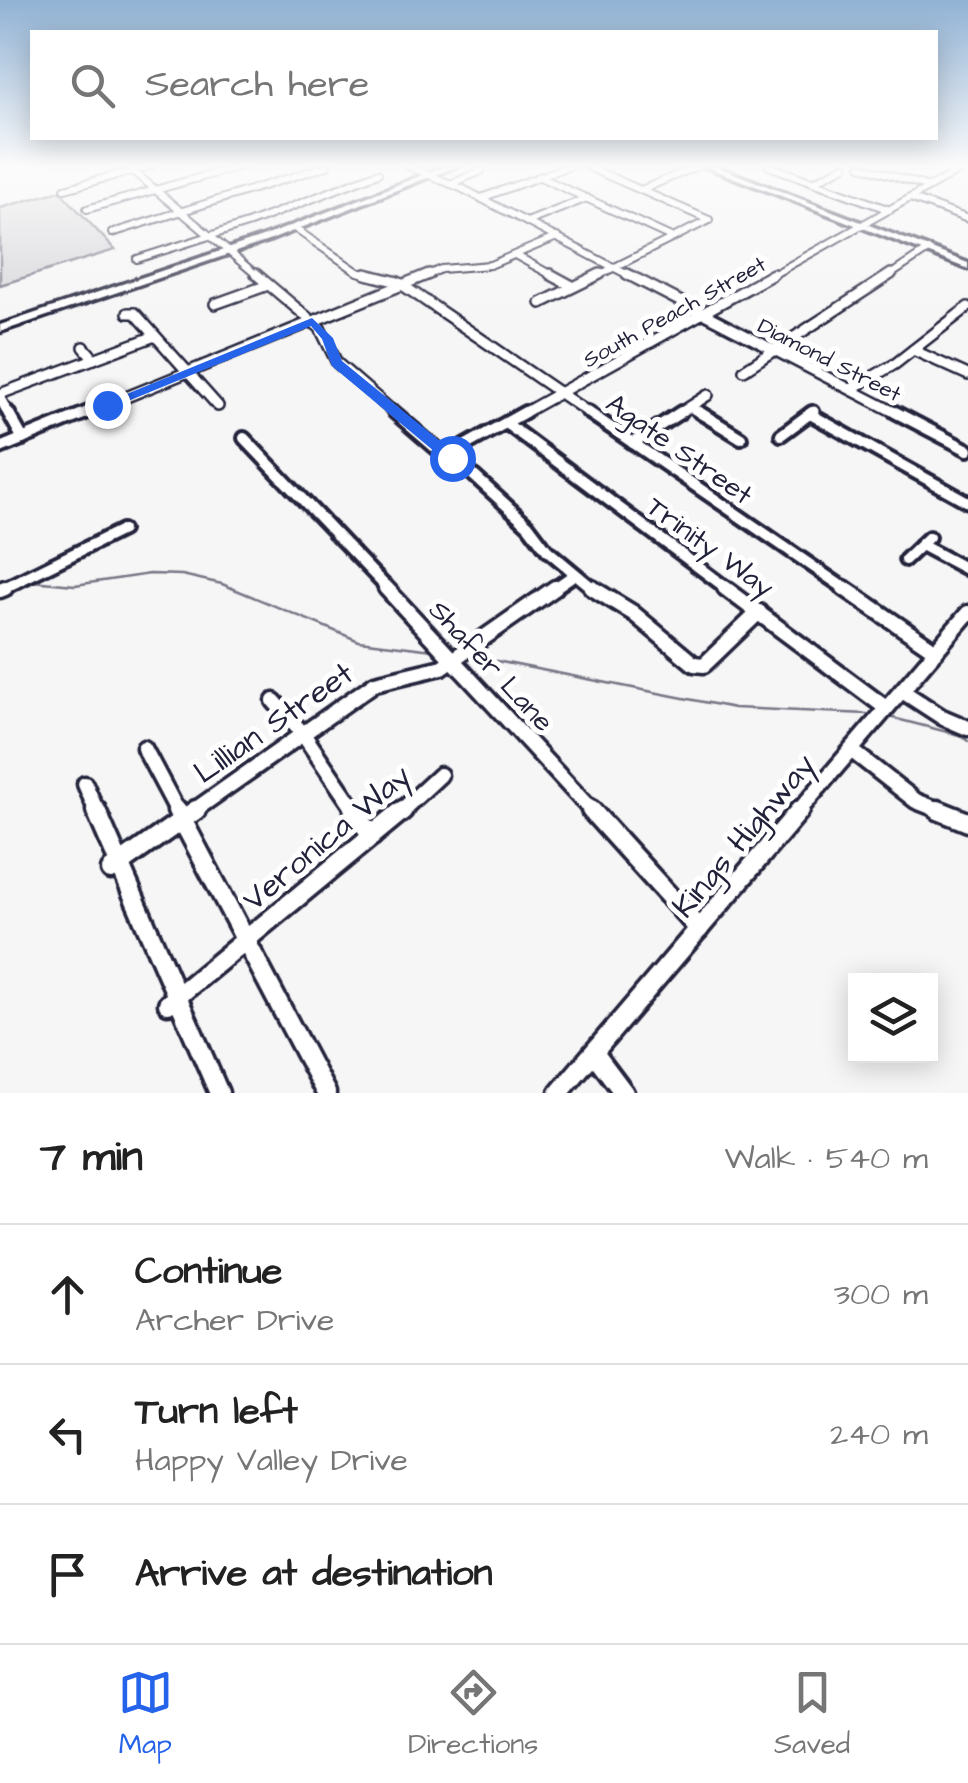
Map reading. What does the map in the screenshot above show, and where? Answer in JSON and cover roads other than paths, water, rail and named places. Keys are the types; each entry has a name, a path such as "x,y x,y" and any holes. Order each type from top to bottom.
{"main road":[{"path":"0,329 322,217"},
{"path":"839,217 968,266"}],"street":[{"path":"112,233 165,217"},
{"path":"188,217 312,322 328,338 336,363 438,450 450,454 528,524 547,550 603,597 634,613 701,666 759,612"},
{"path":"138,259 260,217"},
{"name":"Diamond Street","path":"518,217 968,450"},
{"path":"528,222 540,217"},
{"path":"628,217 673,238"},
{"path":"540,303 709,220 702,217"},
{"name":"South Peach Street","path":"450,454 878,217"},
{"name":"Agate Street","path":"294,228 358,272 402,285 936,651"},
{"path":"0,448 442,269 486,266 556,237"},
{"path":"744,370 928,250"},
{"path":"515,255 572,286"},
{"path":"215,304 268,285"},
{"path":"128,312 136,314 218,406"},
{"path":"852,389 966,312"},
{"path":"23,439 0,396 155,336"},
{"path":"84,346 94,359"},
{"path":"913,350 968,375"},
{"path":"634,443 708,395"},
{"path":"690,407 741,438"},
{"path":"781,436 812,412 968,502"},
{"name":"Trinity Way","path":"508,424 886,708"},
{"name":"Shafer Lane","path":"244,438 454,659 698,930"},
{"path":"0,590 122,530"},
{"path":"906,560 925,540 968,570"},
{"name":"Lillian Street","path":"115,867 385,677 430,672 454,659 575,574"},
{"name":"Kings Highway","path":"560,1093 968,613"},
{"path":"902,690 942,717 968,728"},
{"path":"274,701 303,734 372,836"},
{"path":"144,748 326,1093"},
{"path":"851,750 916,801 968,822"},
{"name":"Veronica Way","path":"172,1000 430,788 440,775"},
{"path":"85,784 115,867 172,1000 219,1093"},
{"path":"594,1053 624,1093"}],"waterway":[{"path":"31,581 75,585 150,574 182,575 222,584 359,641 433,650"},
{"path":"471,656 734,708 867,714"},
{"path":"889,717 959,735 968,741"}]}
